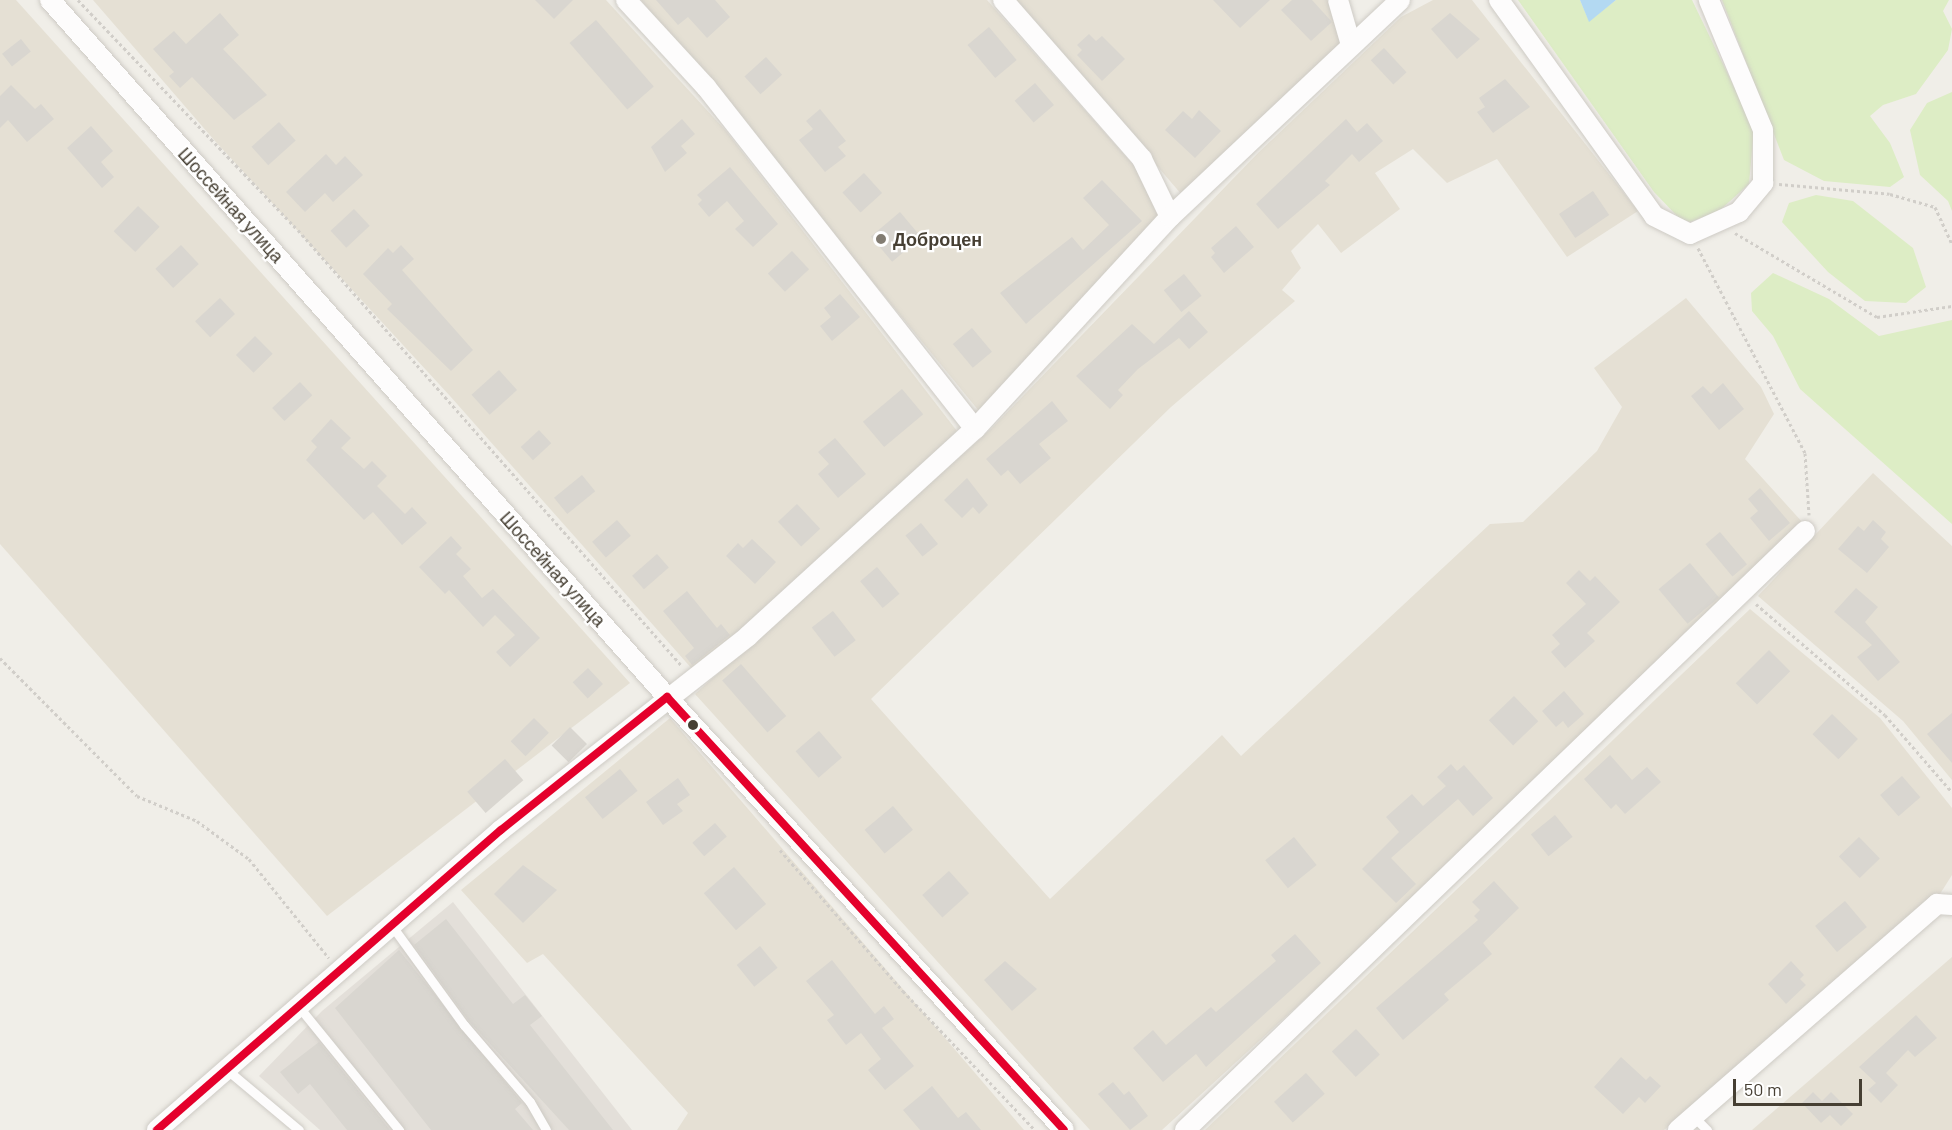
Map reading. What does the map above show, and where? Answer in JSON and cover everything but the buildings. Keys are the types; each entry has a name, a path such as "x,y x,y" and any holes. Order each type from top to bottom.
{"street":[{"name":"Шоссейная улица","path":"50,0 667,697 1064,1130"},
{"path":"626,0 706,87 975,429"},
{"path":"1004,0 1142,159 1170,217"},
{"path":"1338,0 1351,45"},
{"path":"157,1130 392,926 667,697 748,636 975,429 1170,217 1400,0"},
{"path":"1499,0 1654,216 1690,234 1739,212 1763,183 1762,130 1709,0"},
{"path":"1185,1130 1805,531"},
{"path":"1678,1130 1692,1115 1937,904 1952,905"}],"lane":[{"path":"392,926 546,1130"},
{"path":"299,1007 399,1130"},
{"path":"226,1069 299,1130"},
{"path":"1692,1115 1707,1130"}],"path":[{"path":"78,0 298,230 692,678"},
{"path":"1763,183 1890,195 1935,207 1952,244"},
{"path":"1715,222 1877,317 1952,306"},
{"path":"1690,234 1805,453 1811,503 1805,531"},
{"path":"1741,591 1884,715 1952,792"},
{"path":"0,658 137,796 197,821 249,859 340,972"},
{"path":"778,847 903,991 1035,1130"}],"shaded area":[{"path":"0,0 16,0 630,683 327,916 0,544"},
{"path":"93,0 606,0 726,131 957,431 825,556 693,670 450,396 215,141"},
{"path":"641,0 987,0 1136,168 1161,214 979,411"},
{"path":"1015,0 1331,0 1343,42 1182,195"},
{"path":"1433,0 1472,0 1638,211 1567,257 1497,159 1447,183 1413,149 1375,173 1400,209 1341,253 1318,224 1291,251 1301,268 1282,290 1295,301 1171,407 871,699 1050,899 1222,735 1241,756 1490,524 1523,522 1597,451 1622,407 1594,368 1686,298 1761,387 1774,414 1745,459 1804,524 1472,846 1162,1130 1090,1130 695,694 991,429 1257,154 1401,17"},
{"path":"1873,473 1952,546 1952,780 1903,721 1758,596"},
{"path":"1750,609 1880,718 1952,808 1952,875 1940,894 1664,1130 1205,1130"},
{"path":"670,718 1024,1130 677,1130 688,1113 543,954 527,963 461,890"},
{"path":"453,902 632,1130 320,1130 259,1076 322,1011"},
{"path":"1952,957 1952,1130 1752,1130"}],"green space":[{"path":"1518,0 1580,0 1589,21 1616,0 1692,0 1754,128 1749,184 1719,211 1690,222 1679,218 1654,192"},
{"path":"1722,0 1949,0 1943,11 1952,29 1948,50 1916,94 1883,105 1870,116 1890,143 1904,177 1890,187 1824,181 1784,160"},
{"path":"1952,92 1952,211 1948,201 1920,175 1910,130 1927,103"},
{"path":"1816,195 1853,201 1913,248 1926,287 1906,303 1865,301 1828,272 1782,222 1789,203"},
{"path":"1773,273 1829,299 1879,336 1952,320 1952,524 1800,389 1773,336 1752,311 1751,293"}],"water":[{"path":"1580,0 1616,0 1589,22"}],"transit line":[{"path":"157,1130 501,830 667,697 1064,1130"}],"place":[{"name":"Доброцен","path":"881,239"}]}
